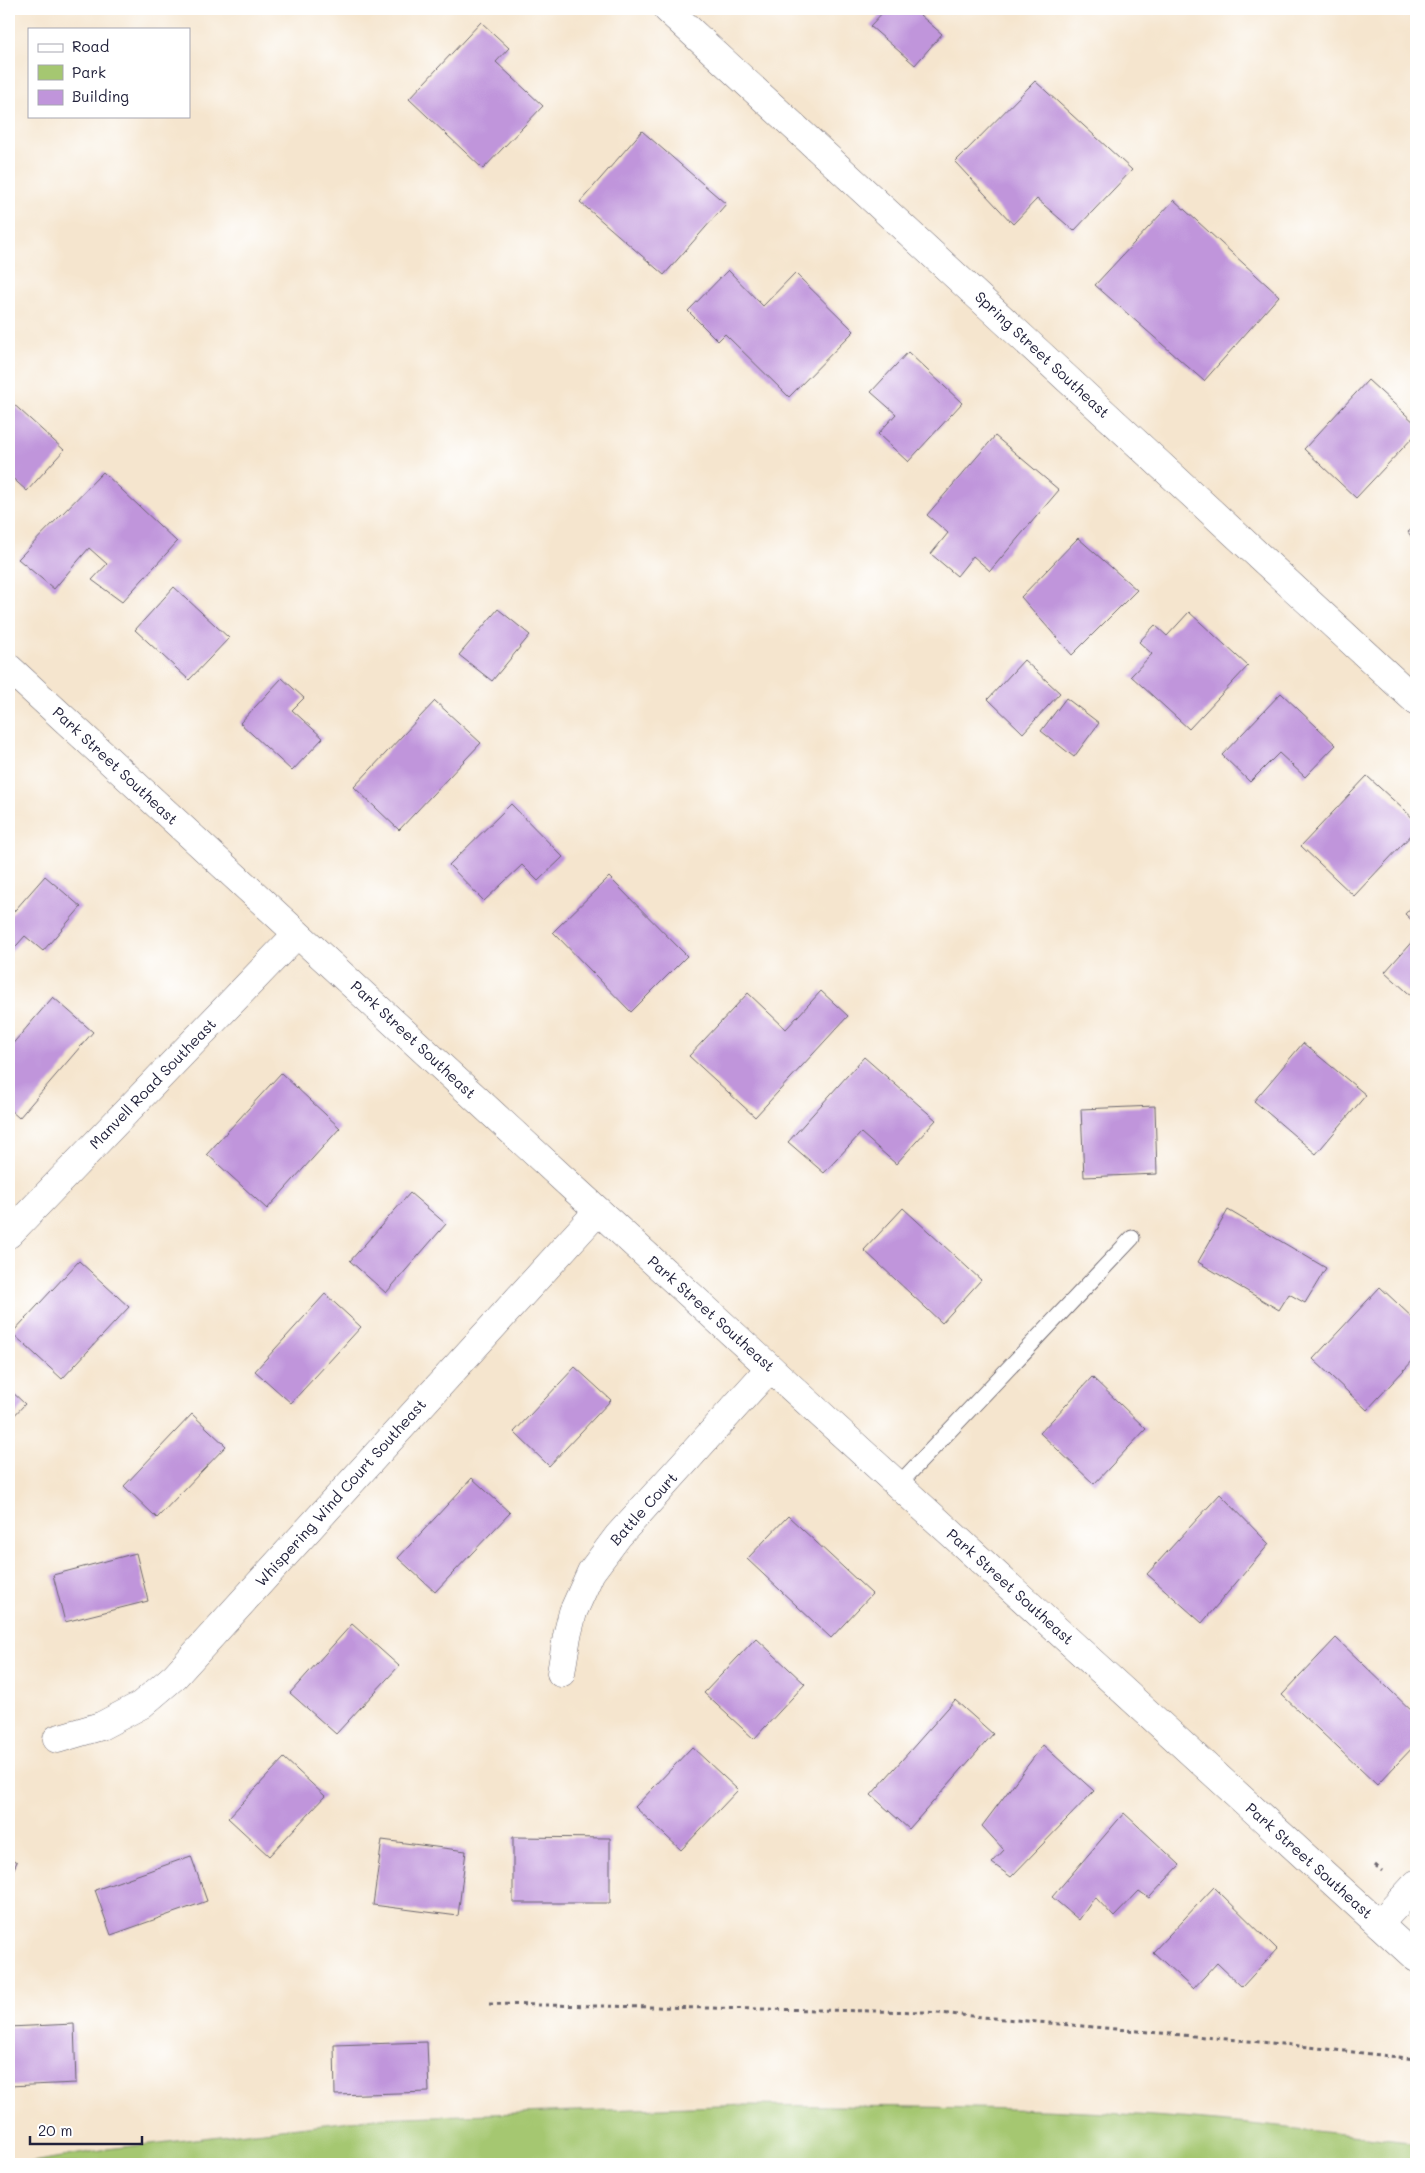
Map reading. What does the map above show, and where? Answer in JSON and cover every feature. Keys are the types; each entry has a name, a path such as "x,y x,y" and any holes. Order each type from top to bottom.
{"street":[{"name":"Spring Street Southeast","path":"667,9 1416,701"},
{"name":"Park Street Southeast","path":"9,668 598,1211 1416,1958"},
{"name":"Manvell Road Southeast","path":"9,1234 297,934"},
{"name":"Whispering Wind Court Southeast","path":"58,1739 101,1726 140,1705 175,1676 598,1211"},
{"name":"Battle Court","path":"561,1673 573,1612 591,1572 618,1536 770,1368"},
{"path":"1379,1924 1416,1884"}],"lane":[{"path":"898,1485 1132,1238"}],"path":[{"path":"489,2004 927,2012 1282,2044 1416,2059"}],"green space":[{"path":"747,2105 1051,2110 1218,2121 1416,2143 1416,2164 21,2164 107,2149 377,2118"}],"building":[{"path":"886,9 913,9 942,34 915,65 870,26"},
{"path":"481,22 509,48 496,62 543,106 483,169 409,99"},
{"path":"1035,81 1132,170 1074,231 1037,199 1013,224 955,162"},
{"path":"642,131 726,204 664,275 580,202"},
{"path":"1174,200 1279,296 1204,381 1095,285"},
{"path":"728,270 763,306 795,273 854,331 789,397 725,334 718,341 688,311"},
{"path":"908,352 962,403 908,462 878,434 896,414 871,392"},
{"path":"1368,380 1416,424 1416,434 1356,498 1304,449"},
{"path":"9,400 64,450 27,491 9,475"},
{"path":"995,436 1059,490 990,571 973,556 957,576 931,554 948,533 927,515"},
{"path":"103,472 177,542 122,602 92,580 107,564 89,548 54,589 18,559"},
{"path":"1416,526 1416,543 1408,532"},
{"path":"1078,538 1137,590 1072,655 1021,597"},
{"path":"174,587 229,638 189,680 135,630"},
{"path":"498,609 530,635 492,681 459,655"},
{"path":"1189,612 1248,666 1189,729 1131,676 1152,654 1139,642 1155,625 1167,636"},
{"path":"1024,660 1060,693 1023,733 988,699"},
{"path":"282,678 304,698 292,710 323,738 292,771 240,723"},
{"path":"1281,693 1336,745 1305,777 1279,753 1250,782 1222,755"},
{"path":"1066,698 1099,723 1074,757 1041,731"},
{"path":"435,701 481,743 399,830 354,787"},
{"path":"1367,776 1416,821 1416,830 1354,896 1301,846"},
{"path":"511,804 563,857 538,881 522,865 484,901 449,865"},
{"path":"45,876 81,907 43,951 25,936 9,954 9,917"},
{"path":"609,877 687,956 631,1012 553,932"},
{"path":"1416,902 1416,924 1405,914"},
{"path":"1416,937 1416,1000 1385,972"},
{"path":"821,991 848,1016 755,1117 689,1056 748,993 786,1029"},
{"path":"53,997 93,1032 19,1118 9,1109 9,1048"},
{"path":"1303,1043 1366,1095 1316,1154 1254,1101"},
{"path":"864,1057 936,1120 896,1164 861,1133 824,1173 788,1142"},
{"path":"281,1073 340,1128 267,1209 207,1154"},
{"path":"1155,1106 1157,1174 1084,1177 1081,1109"},
{"path":"410,1193 446,1224 386,1293 350,1261"},
{"path":"903,1208 981,1280 942,1323 864,1250"},
{"path":"1228,1210 1326,1268 1305,1303 1289,1294 1279,1310 1198,1262"},
{"path":"79,1261 129,1307 62,1379 12,1333"},
{"path":"1380,1287 1416,1321 1416,1357 1367,1410 1313,1359"},
{"path":"325,1294 361,1327 291,1403 255,1371"},
{"path":"575,1367 611,1400 549,1466 514,1432"},
{"path":"1092,1377 1146,1429 1094,1484 1040,1433"},
{"path":"9,1389 25,1404 9,1421"},
{"path":"192,1414 226,1446 157,1518 124,1486"},
{"path":"472,1478 510,1513 435,1592 398,1558"},
{"path":"1220,1494 1269,1544 1202,1623 1147,1574"},
{"path":"788,1516 872,1594 831,1638 747,1559"},
{"path":"136,1553 148,1601 65,1622 53,1575"},
{"path":"352,1624 399,1666 336,1734 290,1693"},
{"path":"756,1638 805,1684 754,1739 704,1693"},
{"path":"1336,1638 1416,1715 1416,1744 1377,1785 1282,1695"},
{"path":"955,1700 993,1734 909,1829 871,1795"},
{"path":"1043,1745 1094,1791 1011,1877 992,1863 1004,1850 982,1826"},
{"path":"692,1747 738,1790 681,1850 635,1807"},
{"path":"284,1758 325,1796 269,1856 228,1818"},
{"path":"1124,1813 1180,1865 1149,1898 1139,1891 1114,1917 1095,1897 1079,1920 1052,1897"},
{"path":"513,1837 610,1838 610,1903 513,1903"},
{"path":"382,1840 466,1851 458,1916 373,1905"},
{"path":"191,1856 207,1901 111,1935 95,1890"},
{"path":"9,1858 17,1862 9,1879"},
{"path":"1214,1887 1277,1949 1242,1987 1217,1963 1193,1989 1153,1952"},
{"path":"74,2024 76,2083 9,2086 9,2027"},
{"path":"427,2042 429,2092 335,2095 334,2045"}]}
